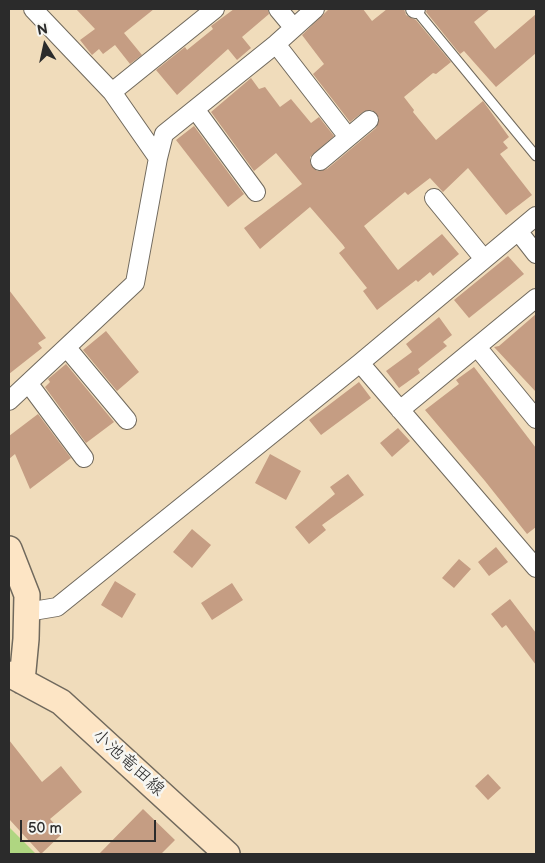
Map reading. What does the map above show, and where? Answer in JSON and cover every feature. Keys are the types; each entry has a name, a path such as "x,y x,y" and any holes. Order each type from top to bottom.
{"main road":[{"name":"小池竜田線","path":"9,549 27,595 26,639 15,677 61,702 227,854"}],"street":[{"path":"33,9 112,92 158,158"},
{"path":"112,92 215,9"},
{"path":"278,9 293,27"},
{"path":"9,401 135,283 164,134 276,44 315,9"},
{"path":"276,44 348,137"},
{"path":"195,109 256,192"},
{"path":"320,161 369,120"},
{"path":"434,198 484,259"},
{"path":"27,612 56,607 360,363 536,216"},
{"path":"518,231 536,254"},
{"path":"400,410 536,298"},
{"path":"477,347 536,418"},
{"path":"67,348 127,420"},
{"path":"360,363 536,568"},
{"path":"29,384 84,458"}],"lane":[{"path":"415,9 536,156"}],"green space":[{"path":"9,827 36,854 9,854"}],"building":[{"path":"76,9 154,9 124,33 142,55 130,64 115,45 103,54 99,49 92,55 80,40 95,29"},
{"path":"234,9 268,9 269,14 242,37 251,48 237,60 228,49 177,95 156,70 185,47 187,50 213,29 211,26"},
{"path":"329,9 363,9 372,21 387,9 404,9 406,15 416,20 451,62 436,74 433,73 404,97 414,110 413,112 436,140 483,101 509,137 503,142 508,148 500,154 532,195 506,215 468,168 443,192 430,178 408,195 405,192 364,226 398,270 442,234 459,254 433,276 430,272 418,282 416,280 377,310 363,291 367,288 339,253 345,248 310,207 260,249 244,228 302,184 276,153 254,171 211,112 251,78 259,89 265,87 280,107 291,99 311,123 319,117 334,136 310,157 310,163 317,171 327,169 376,128 379,118 372,110 363,112 350,122 313,74 324,64 302,35"},
{"path":"427,9 490,9 474,22 495,49 536,14 536,53 496,87 464,51 460,54 426,12"},
{"path":"194,126 244,194 228,207 176,140"},
{"path":"508,256 524,274 469,318 454,300"},
{"path":"9,290 46,338 38,343 42,348 9,374"},
{"path":"536,314 536,392 494,347 499,346"},
{"path":"439,317 452,335 443,342 447,346 418,369 420,373 399,388 386,371 412,352 406,344"},
{"path":"106,331 139,372 117,391 83,350"},
{"path":"66,364 114,422 86,443 45,387 50,382 48,379"},
{"path":"474,367 536,448 536,527 527,534 425,410 459,384 456,380"},
{"path":"359,382 371,398 321,435 309,420"},
{"path":"38,414 71,458 30,489 15,454 9,459 9,436"},
{"path":"398,428 410,441 392,457 380,443"},
{"path":"270,454 301,471 286,500 255,483"},
{"path":"348,474 364,495 322,525 326,530 309,544 295,527 335,494 330,487"},
{"path":"192,529 211,545 192,568 173,552"},
{"path":"496,547 508,562 489,576 478,562"},
{"path":"459,559 471,569 454,588 442,578"},
{"path":"115,581 136,594 122,618 101,605"},
{"path":"232,583 243,600 212,620 201,603"},
{"path":"510,599 536,633 536,665 506,625 502,628 491,614"},
{"path":"9,740 42,782 61,766 82,792 50,819 63,833 41,854 9,819"},
{"path":"488,774 501,788 488,800 475,786"},
{"path":"143,809 175,840 161,854 99,854"}]}
